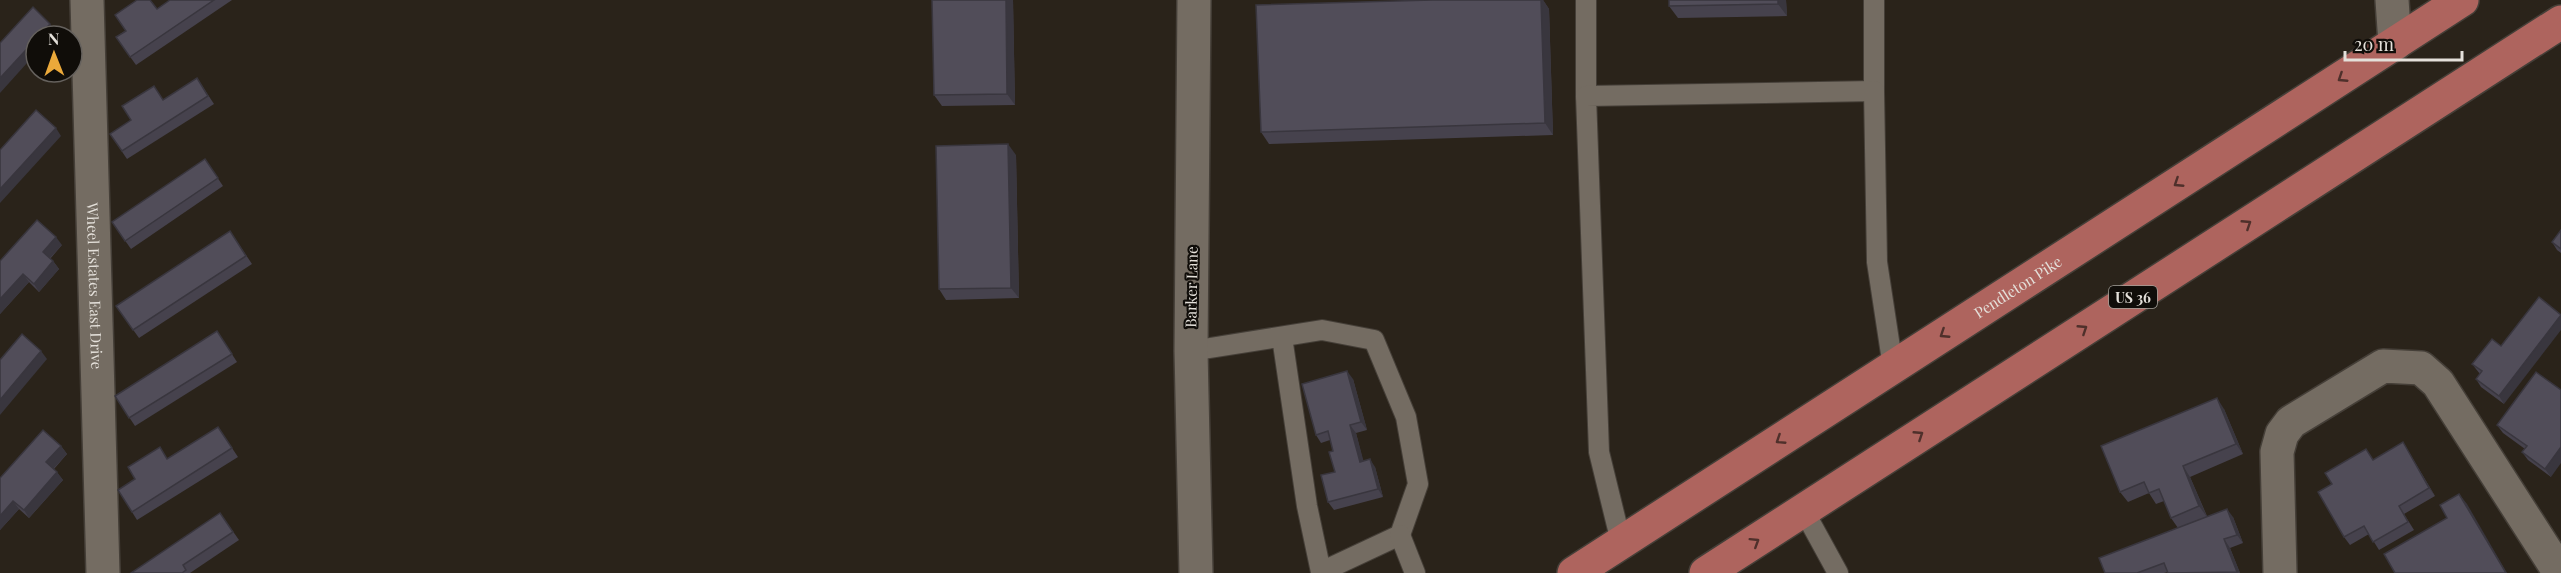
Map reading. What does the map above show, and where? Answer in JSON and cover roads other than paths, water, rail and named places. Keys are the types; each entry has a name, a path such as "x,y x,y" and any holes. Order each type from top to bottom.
{"main road":[{"name":"Pendleton Pike","path":"1575,573 2462,0"},
{"name":"US 36","path":"1706,573 2561,22"}],"street":[{"name":"Wheel Estates East Drive","path":"87,0 103,573"},
{"name":"Barker Lane","path":"1194,0 1191,351 1196,573"},
{"path":"2392,0 2395,44"},
{"path":"2280,573 2276,458 2282,434 2291,422 2383,366 2421,368 2438,383 2560,573"}],"lane":[{"path":"1586,0 1586,96 1599,452 1621,542"},
{"path":"1874,0 1877,262 1893,367"},
{"path":"1586,96 1874,91"},
{"path":"1191,351 1322,330 1374,340 1406,417 1418,484 1400,535 1415,573"},
{"path":"1282,337 1307,506 1322,572 1400,535"},
{"path":"1804,511 1838,573"}]}
